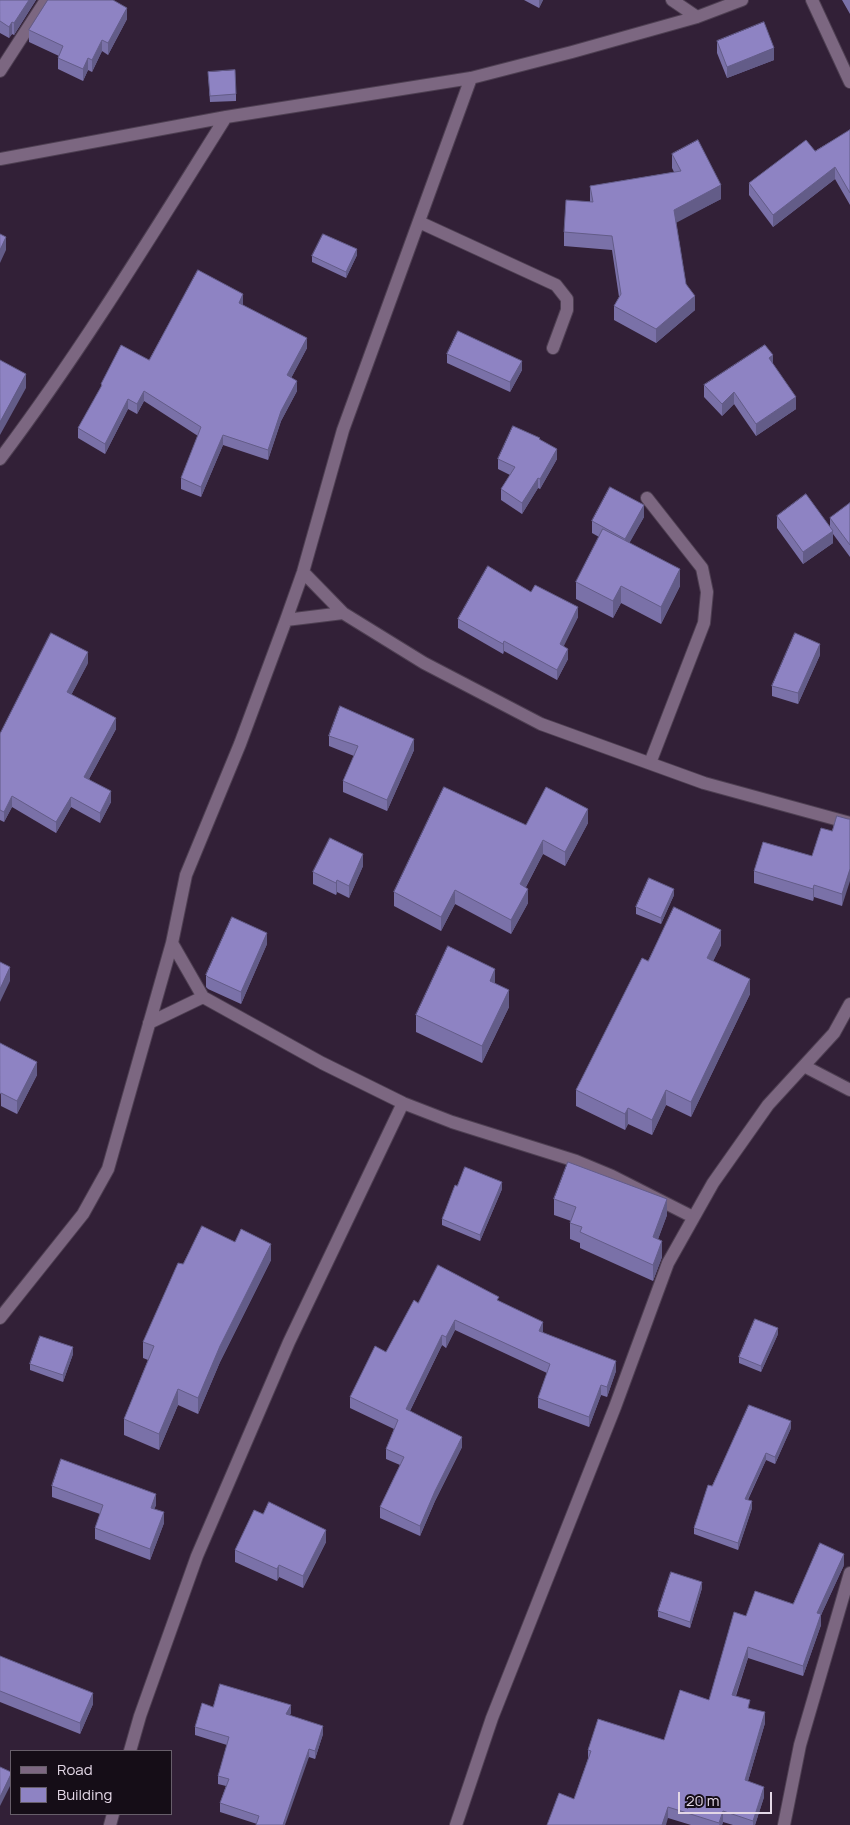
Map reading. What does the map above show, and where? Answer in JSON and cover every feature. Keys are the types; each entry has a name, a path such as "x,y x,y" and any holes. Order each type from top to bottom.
{"street":[{"path":"0,71 46,0"},
{"path":"672,0 698,17"},
{"path":"0,159 226,117 471,78 698,17 742,0"},
{"path":"812,0 850,82"},
{"path":"0,1318 83,1214 108,1169 172,943 186,876 240,744 286,620 302,572 343,430 471,78"},
{"path":"0,459 40,407 130,270 226,117"},
{"path":"419,222 556,285 567,299 567,310 553,348"},
{"path":"647,498 702,568 707,592 704,623 650,763"},
{"path":"302,572 343,613 424,663 541,724 704,782 850,823"},
{"path":"286,620 343,613"},
{"path":"172,943 203,997 322,1063 403,1103 452,1122 576,1162 612,1176 693,1217"},
{"path":"149,1023 203,997"},
{"path":"456,1825 492,1718 615,1407 668,1263 713,1183 768,1105 834,1033 850,1004"},
{"path":"804,1066 850,1090"},
{"path":"130,1750 140,1716 197,1556 289,1342 403,1103"},
{"path":"784,1825 800,1745 850,1573"}],"building":[{"path":"0,0 29,0 14,23 12,22 9,27 0,21"},
{"path":"48,0 113,0 127,8 108,43 102,40 92,60 88,58 83,69 58,58 63,46 29,30"},
{"path":"764,22 774,48 727,67 717,41"},
{"path":"235,70 236,94 210,96 208,72"},
{"path":"850,130 850,193 835,167 773,215 749,183 806,140 815,151"},
{"path":"698,140 721,185 674,210 686,284 695,296 656,329 614,306 621,294 612,236 564,232 566,200 593,202 590,186 681,171 672,154"},
{"path":"0,234 6,237 0,250"},
{"path":"323,234 357,249 346,272 312,256"},
{"path":"198,270 243,294 239,303 307,338 287,375 297,381 281,411 268,450 223,435 201,487 181,478 201,427 144,391 137,404 128,399 105,444 78,428 102,385 121,345 149,360"},
{"path":"458,331 522,361 510,382 447,354"},
{"path":"765,345 773,355 769,358 796,397 756,424 734,392 722,404 704,385"},
{"path":"0,360 26,374 0,422"},
{"path":"513,426 540,438 557,449 540,479 538,478 522,503 501,489 515,467 498,459"},
{"path":"610,487 644,505 625,539 592,521"},
{"path":"806,494 833,531 803,552 777,516"},
{"path":"850,503 850,545 830,518"},
{"path":"603,529 680,569 661,607 621,586 613,601 576,582"},
{"path":"488,566 531,592 535,585 578,607 560,644 568,649 557,670 504,641 503,644 458,619"},
{"path":"51,633 88,652 67,692 116,718 84,777 111,791 100,813 71,797 56,822 12,796 4,812 0,810 0,734"},
{"path":"795,633 820,644 798,693 772,686"},
{"path":"340,706 414,739 387,800 343,781 358,746 329,736"},
{"path":"444,787 526,825 546,787 588,809 565,852 543,840 520,884 528,889 511,920 455,890 441,917 394,892"},
{"path":"837,816 850,819 850,869 842,894 814,885 813,889 754,871 763,842 812,856 821,828 832,831"},
{"path":"330,838 363,854 349,886 337,880 336,883 313,872"},
{"path":"649,878 674,889 661,918 636,907"},
{"path":"674,907 721,930 707,958 750,979 691,1102 666,1090 652,1120 628,1108 625,1114 576,1090 642,958 648,961"},
{"path":"232,917 267,933 241,992 206,975"},
{"path":"448,946 495,969 490,981 509,990 482,1046 416,1015"},
{"path":"0,962 10,967 0,989"},
{"path":"0,1043 37,1062 17,1101 0,1094"},
{"path":"568,1162 667,1199 653,1237 662,1241 653,1265 580,1232 582,1227 570,1223 576,1207 554,1199"},
{"path":"465,1167 502,1182 480,1235 442,1219 455,1185 457,1186"},
{"path":"202,1226 235,1242 241,1229 271,1244 220,1346 198,1398 178,1389 159,1434 124,1419 154,1346 143,1342 178,1263 183,1264"},
{"path":"438,1265 499,1297 497,1300 543,1322 539,1331 616,1361 607,1387 601,1385 589,1417 538,1398 550,1364 455,1320 446,1337 442,1335 406,1409 462,1437 420,1526 380,1507 404,1457 386,1449 398,1420 350,1397 375,1346 386,1352 414,1300 418,1303"},
{"path":"755,1319 778,1328 761,1366 739,1357"},
{"path":"40,1336 73,1347 63,1375 30,1364"},
{"path":"749,1405 791,1421 775,1457 766,1453 745,1499 752,1501 738,1543 694,1528 708,1485 712,1486"},
{"path":"61,1459 156,1494 151,1508 164,1512 150,1549 95,1528 103,1505 52,1486"},
{"path":"269,1502 326,1530 303,1576 279,1565 277,1569 235,1550 254,1510 263,1514"},
{"path":"820,1543 844,1554 817,1613 821,1614 803,1666 748,1647 732,1695 750,1700 748,1708 765,1712 745,1780 764,1787 753,1821 723,1811 719,1823 668,1807 662,1825 547,1825 559,1793 574,1799 591,1751 588,1750 598,1719 664,1740 680,1690 709,1700 734,1612 746,1616 755,1591 793,1604"},
{"path":"671,1572 702,1582 690,1622 658,1611"},
{"path":"0,1656 93,1693 80,1723 0,1691"},
{"path":"220,1684 291,1705 286,1714 323,1726 315,1751 309,1749 283,1825 256,1825 259,1816 220,1803 229,1779 218,1776 229,1737 195,1727 202,1703 213,1707"},
{"path":"0,1767 10,1772 10,1776 0,1797"}]}
